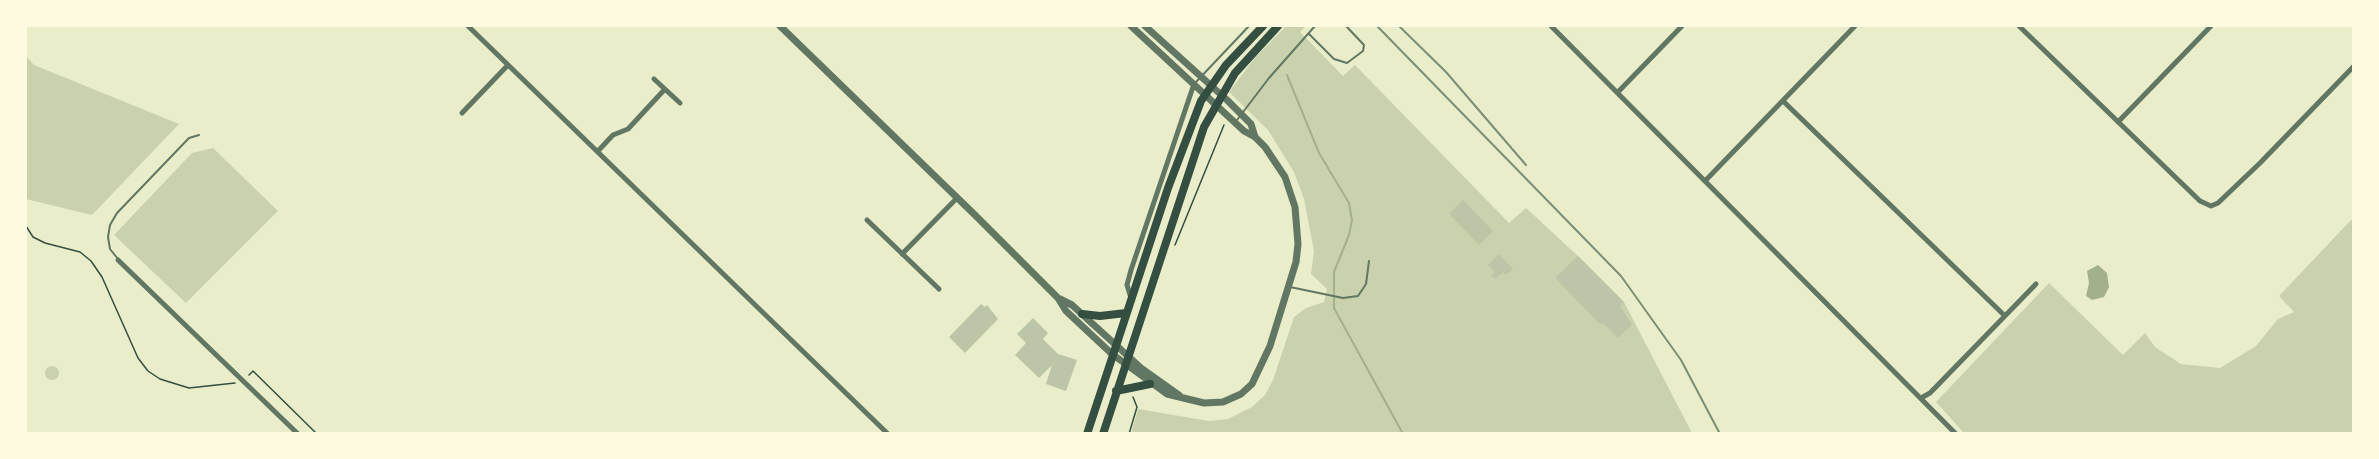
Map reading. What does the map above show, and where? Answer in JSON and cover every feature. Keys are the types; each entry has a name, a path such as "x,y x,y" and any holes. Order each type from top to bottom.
{"main road":[{"path":"1087,434 1115,345 1196,113 1220,74 1263,26"},
{"path":"1103,434 1208,119 1229,81 1278,26"},
{"path":"1082,314 1100,316 1126,313"},
{"path":"1116,391 1150,384"}],"street":[{"path":"468,26 888,434"},
{"path":"780,26 1058,298 1082,314 1115,345 1126,360 1150,384 1167,394 1213,404 1233,399 1247,390 1259,373 1268,352 1297,253 1295,207 1279,167 1255,137 1235,122 1131,26"},
{"path":"1145,26 1251,124 1255,137"},
{"path":"1551,26 1956,434"},
{"path":"1618,92 1682,26"},
{"path":"1705,181 1856,26"},
{"path":"2019,26 2200,201 2211,206 2218,203 2260,164 2354,66"},
{"path":"2025,31 2030,26"},
{"path":"2118,122 2211,26"},
{"path":"462,113 508,65"},
{"path":"654,79 680,103"},
{"path":"1131,298 1127,285 1131,270 1194,84"},
{"path":"598,151 613,135 628,129 665,89"},
{"path":"1783,101 2005,316"},
{"path":"903,254 957,198"},
{"path":"867,220 939,289"},
{"path":"118,260 298,434"},
{"path":"1921,398 1930,393 2036,284"},
{"path":"1058,298 1066,311 1112,354 1126,360 1179,396"}],"lane":[{"path":"1194,84 1250,26"},
{"path":"1235,122 1269,78 1316,26"},
{"path":"1309,34 1337,61 1350,62 1363,51 1364,45 1346,26"},
{"path":"118,260 110,249 108,237 110,225 117,213 189,138 199,135"},
{"path":"1289,286 1343,298 1353,298 1362,292 1367,280 1368,261"}],"path":[{"path":"1173,250 1220,136 1224,119"},
{"path":"26,226 33,237 45,243 80,252 91,261 102,277 138,358 148,371 172,384 189,388 230,385 243,381 253,371 317,434"},
{"path":"1129,434 1137,407 1133,397"}],"shaded area":[{"path":"1286,26 1306,26 1300,32 1343,76 1355,65 1509,223 1526,208 1624,302 1692,433 1131,434 1138,409 1209,421 1228,419 1252,407 1265,395 1273,380 1294,317 1306,308 1324,302 1327,289 1311,274 1314,251 1304,199 1294,172 1268,130 1229,92 1254,59"},
{"path":"26,56 34,65 179,124 92,215 26,199"},
{"path":"213,148 278,211 186,303 114,235 192,153"},
{"path":"2353,218 2353,433 1964,433 1936,402 2049,283 2123,355 2145,333 2155,347 2181,364 2220,368 2256,346 2278,319 2294,312 2279,296"},
{"path":"2098,265 2107,273 2109,287 2104,297 2092,300 2086,296 2089,283 2087,271"},
{"path":"52,366 57,368 59,373 57,378 52,380 47,378 45,373 47,368"}],"building":[{"path":"1463,200 1493,231 1479,245 1449,214"},
{"path":"1499,254 1513,269 1506,275 1503,272 1495,279 1491,276 1495,272 1488,265"},
{"path":"1578,256 1624,302 1620,306 1632,325 1618,338 1603,323 1601,325 1555,278"},
{"path":"981,304 985,307 987,305 998,319 965,353 949,337"},
{"path":"1033,318 1048,333 1043,339 1058,354 1077,360 1066,391 1046,384 1052,365 1039,378 1015,355 1026,343 1017,334"}],"waterway":[{"path":"1287,75 1319,153 1349,203 1352,220 1349,235 1334,272 1334,308 1403,434"}],"railway":[{"path":"1377,26 1621,276 1681,360 1720,434"},
{"path":"1399,26 1446,72 1526,165"}]}
